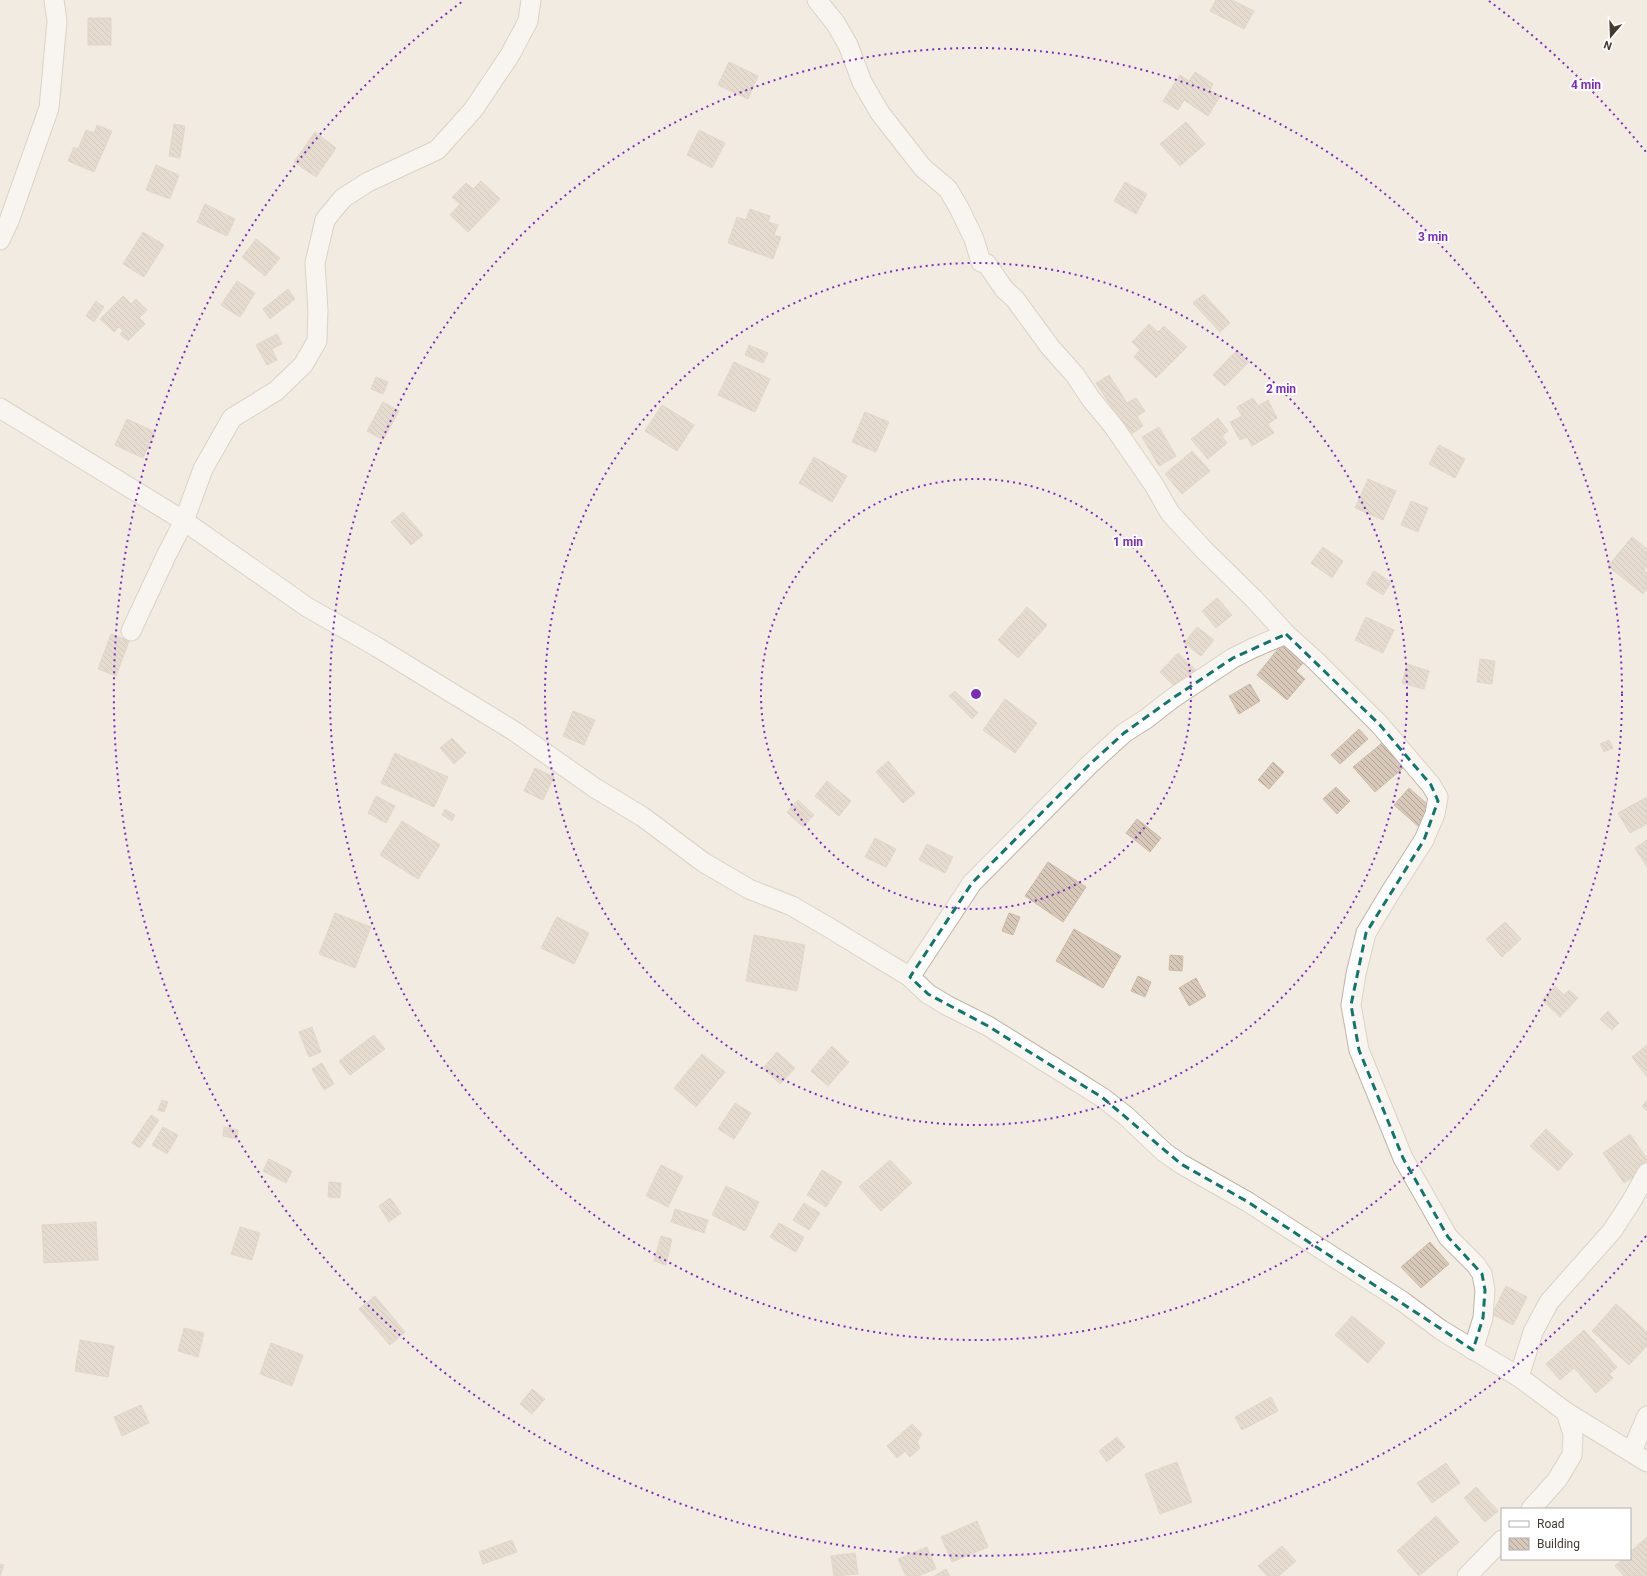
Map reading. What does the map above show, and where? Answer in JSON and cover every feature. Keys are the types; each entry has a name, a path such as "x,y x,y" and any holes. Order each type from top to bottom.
{"street":[{"path":"0,240 9,221 49,108 57,21 54,0"},
{"path":"131,631 184,521 203,469 232,418 276,391 303,365 316,341 318,310 315,263 325,220 343,198 368,182 437,150 473,110 510,55 528,21 531,0"},
{"path":"817,0 836,24 848,45 862,82 880,113 923,168 948,189 974,239 981,262 988,264 1004,289 1015,299 1050,347 1075,375 1091,399 1114,427 1154,485 1170,513 1286,634 1316,661 1380,725 1431,785 1438,797 1435,814 1424,840 1366,933 1356,974 1352,1005 1359,1050 1403,1158 1448,1237 1476,1265 1482,1274 1485,1290 1483,1318 1474,1350"},
{"path":"0,408 184,521 307,607 377,647 514,731 595,788 643,817 703,862 749,889 792,906 828,926 910,977 928,994 988,1026 1103,1098 1126,1116 1164,1152 1181,1164 1248,1202 1402,1301 1441,1330 1519,1377 1566,1412 1639,1456 1647,1416"},
{"path":"910,977 972,883 1124,733 1233,658 1286,634"},
{"path":"1519,1377 1533,1332 1549,1302 1612,1231 1631,1202 1647,1173"},
{"path":"1532,1508 1557,1480 1572,1455 1573,1434 1566,1412"},
{"path":"1467,1576 1501,1541"}],"highlighted area":[{"path":"1286,634 1380,725 1431,785 1438,801 1424,840 1366,933 1351,1005 1359,1050 1403,1158 1448,1237 1482,1274 1485,1290 1483,1318 1473,1350 1248,1202 1181,1164 1103,1098 988,1026 928,994 910,977 972,883 1089,765 1124,733 1233,658"}],"building":[{"path":"1216,0 1232,0 1254,11 1244,29 1210,11"},
{"path":"88,18 111,18 111,45 88,45"},
{"path":"729,62 758,76 748,99 718,85"},
{"path":"1195,72 1213,84 1210,90 1220,96 1208,116 1184,100 1178,110 1163,101 1180,75 1189,81"},
{"path":"1186,122 1205,144 1180,166 1160,144"},
{"path":"174,124 185,126 180,158 169,156"},
{"path":"97,125 112,131 94,172 68,161 74,147 78,149 86,130 94,133"},
{"path":"699,130 725,143 712,168 687,155"},
{"path":"315,132 336,148 316,177 294,162"},
{"path":"156,165 179,175 170,199 146,190"},
{"path":"481,181 500,199 468,232 450,215 460,204 452,197 466,183 473,189"},
{"path":"1125,182 1147,194 1136,214 1114,201"},
{"path":"205,204 235,219 227,236 197,222"},
{"path":"750,209 770,216 768,222 778,225 774,235 781,237 773,259 728,243 737,217 746,220"},
{"path":"143,232 164,245 144,277 123,264"},
{"path":"256,239 280,258 265,276 242,257"},
{"path":"237,281 255,293 240,317 221,305"},
{"path":"288,289 295,299 270,319 263,309"},
{"path":"1204,294 1230,323 1220,332 1193,303"},
{"path":"123,296 131,304 136,299 147,310 139,318 145,324 128,341 120,334 123,331 119,327 114,332 100,319"},
{"path":"96,301 104,307 94,322 86,316"},
{"path":"1149,324 1158,332 1164,326 1187,347 1156,378 1134,357 1140,350 1132,342"},
{"path":"277,334 282,344 272,349 277,360 267,365 256,345"},
{"path":"749,345 768,353 763,363 745,355"},
{"path":"1237,350 1249,362 1225,386 1213,375"},
{"path":"734,362 770,379 755,412 718,395"},
{"path":"1109,375 1127,403 1136,398 1145,411 1137,416 1143,426 1130,435 1096,383"},
{"path":"376,377 388,382 383,394 371,389"},
{"path":"1253,398 1258,406 1268,400 1277,418 1268,424 1274,433 1252,446 1247,437 1240,440 1230,422 1242,416 1237,407"},
{"path":"383,402 399,411 383,440 367,431"},
{"path":"662,405 694,425 677,451 645,431"},
{"path":"865,412 889,422 876,452 852,442"},
{"path":"1218,418 1228,431 1222,436 1227,443 1208,459 1191,439"},
{"path":"127,419 155,432 143,458 115,445"},
{"path":"1159,427 1176,456 1159,466 1142,437"},
{"path":"1439,445 1465,459 1455,478 1429,464"},
{"path":"1192,451 1210,471 1182,494 1165,474"},
{"path":"814,457 847,476 832,502 799,483"},
{"path":"1368,479 1396,491 1383,520 1355,508"},
{"path":"1411,501 1428,508 1418,532 1401,525"},
{"path":"403,512 423,535 411,545 391,522"},
{"path":"1632,537 1647,549 1647,566 1644,570 1647,573 1647,588 1643,594 1608,566"},
{"path":"1323,547 1343,561 1332,578 1311,563"},
{"path":"1374,571 1391,582 1383,595 1366,584"},
{"path":"1217,598 1232,615 1216,628 1202,611"},
{"path":"1027,607 1047,625 1018,658 998,640"},
{"path":"1366,617 1394,630 1383,653 1355,640"},
{"path":"1197,627 1214,640 1201,656 1184,643"},
{"path":"111,634 129,641 116,676 98,669"},
{"path":"1282,644 1304,662 1296,671 1305,679 1287,700 1257,675"},
{"path":"1178,653 1199,673 1180,692 1160,672"},
{"path":"1480,659 1495,661 1492,684 1477,682"},
{"path":"1407,664 1429,671 1424,689 1402,683"},
{"path":"1250,684 1260,701 1239,714 1229,696"},
{"path":"955,691 978,713 972,719 949,696"},
{"path":"1005,699 1037,723 1015,753 983,730"},
{"path":"573,711 595,720 584,745 563,736"},
{"path":"1359,729 1368,739 1340,764 1331,755"},
{"path":"452,738 466,753 454,764 440,748"},
{"path":"1609,740 1613,748 1604,752 1600,744"},
{"path":"1382,743 1403,768 1375,792 1353,767"},
{"path":"395,753 448,777 434,807 381,783"},
{"path":"888,761 915,793 903,803 876,772"},
{"path":"1273,762 1284,772 1269,789 1258,780"},
{"path":"535,768 554,777 543,800 524,791"},
{"path":"827,781 851,801 839,816 815,796"},
{"path":"1336,787 1350,801 1337,814 1323,799"},
{"path":"1409,788 1434,810 1419,827 1394,805"},
{"path":"376,796 395,806 386,823 368,813"},
{"path":"1647,797 1647,824 1630,833 1618,813"},
{"path":"798,800 814,815 803,827 787,812"},
{"path":"445,809 455,815 452,821 442,815"},
{"path":"1137,819 1161,838 1150,852 1126,833"},
{"path":"402,821 440,845 418,879 380,855"},
{"path":"875,838 896,849 886,867 865,857"},
{"path":"1647,840 1647,867 1635,848"},
{"path":"927,844 953,857 945,873 919,860"},
{"path":"1048,862 1086,887 1063,922 1025,896"},
{"path":"335,913 371,927 355,968 319,954"},
{"path":"1009,913 1020,917 1013,935 1002,931"},
{"path":"557,917 589,933 574,964 541,948"},
{"path":"1505,922 1521,939 1502,957 1486,939"},
{"path":"1074,929 1121,956 1103,988 1056,961"},
{"path":"754,935 805,945 797,991 746,981"},
{"path":"1170,955 1183,956 1182,971 1169,970"},
{"path":"1138,976 1151,982 1145,997 1131,991"},
{"path":"1196,978 1206,996 1189,1006 1179,988"},
{"path":"1555,986 1564,995 1569,990 1578,998 1560,1017 1542,1000"},
{"path":"1608,1011 1619,1023 1612,1030 1600,1019"},
{"path":"312,1027 321,1052 309,1057 299,1032"},
{"path":"374,1035 385,1049 350,1075 339,1061"},
{"path":"1647,1045 1647,1077 1632,1057"},
{"path":"832,1046 849,1062 828,1086 811,1071"},
{"path":"777,1052 795,1068 780,1084 763,1068"},
{"path":"702,1054 725,1072 696,1107 674,1088"},
{"path":"322,1063 334,1084 324,1090 312,1069"},
{"path":"162,1100 168,1102 164,1112 158,1110"},
{"path":"1647,1100 1647,1111 1642,1106"},
{"path":"735,1103 751,1113 734,1139 718,1129"},
{"path":"151,1115 159,1120 140,1148 132,1143"},
{"path":"163,1127 178,1135 167,1154 152,1145"},
{"path":"224,1127 238,1130 237,1139 223,1136"},
{"path":"1546,1129 1573,1154 1558,1171 1530,1146"},
{"path":"1630,1134 1647,1159 1647,1168 1624,1183 1603,1153"},
{"path":"269,1159 292,1171 286,1183 263,1171"},
{"path":"890,1160 912,1183 881,1211 859,1187"},
{"path":"661,1165 683,1176 668,1207 646,1196"},
{"path":"822,1170 842,1182 826,1207 807,1195"},
{"path":"329,1182 341,1183 340,1198 328,1197"},
{"path":"726,1186 759,1202 745,1231 712,1215"},
{"path":"390,1198 401,1213 389,1222 379,1206"},
{"path":"804,1203 820,1213 809,1230 793,1220"},
{"path":"675,1209 708,1220 704,1233 671,1222"},
{"path":"96,1222 98,1260 44,1263 42,1225"},
{"path":"779,1223 804,1237 796,1252 770,1237"},
{"path":"240,1227 260,1233 252,1260 231,1254"},
{"path":"661,1236 672,1239 666,1265 654,1261"},
{"path":"1430,1242 1449,1264 1421,1288 1401,1267"},
{"path":"1506,1286 1527,1297 1513,1325 1492,1314"},
{"path":"375,1296 405,1332 390,1345 359,1309"},
{"path":"1616,1304 1647,1332 1647,1346 1629,1365 1592,1331"},
{"path":"1352,1316 1385,1343 1368,1363 1335,1335"},
{"path":"184,1328 204,1333 198,1357 178,1351"},
{"path":"1584,1330 1617,1367 1609,1374 1613,1378 1596,1393 1574,1368 1560,1380 1546,1364"},
{"path":"80,1340 114,1346 108,1377 75,1371"},
{"path":"271,1343 303,1355 292,1386 260,1374"},
{"path":"532,1389 545,1399 532,1414 520,1404"},
{"path":"1271,1397 1278,1411 1242,1430 1235,1417"},
{"path":"141,1405 149,1423 122,1436 114,1417"},
{"path":"912,1424 922,1434 917,1442 920,1448 910,1457 905,1451 897,1458 887,1446"},
{"path":"1117,1437 1125,1447 1107,1462 1099,1451"},
{"path":"1177,1462 1192,1502 1160,1514 1145,1474"},
{"path":"1446,1463 1460,1483 1432,1503 1417,1483"},
{"path":"1476,1487 1498,1511 1485,1522 1464,1498"},
{"path":"1436,1516 1459,1542 1419,1576 1397,1551"},
{"path":"977,1521 988,1547 952,1562 941,1537"},
{"path":"1647,1537 1647,1576 1624,1576 1615,1566 1622,1560 1631,1560 1631,1551"},
{"path":"512,1540 517,1552 483,1564 479,1552"},
{"path":"1282,1546 1296,1561 1279,1576 1267,1576 1258,1566"},
{"path":"927,1547 936,1569 918,1576 906,1576 898,1559"},
{"path":"855,1553 858,1574 834,1576 831,1556"},
{"path":"0,1564 4,1565 0,1576"},
{"path":"946,1569 950,1576 934,1576"}]}
